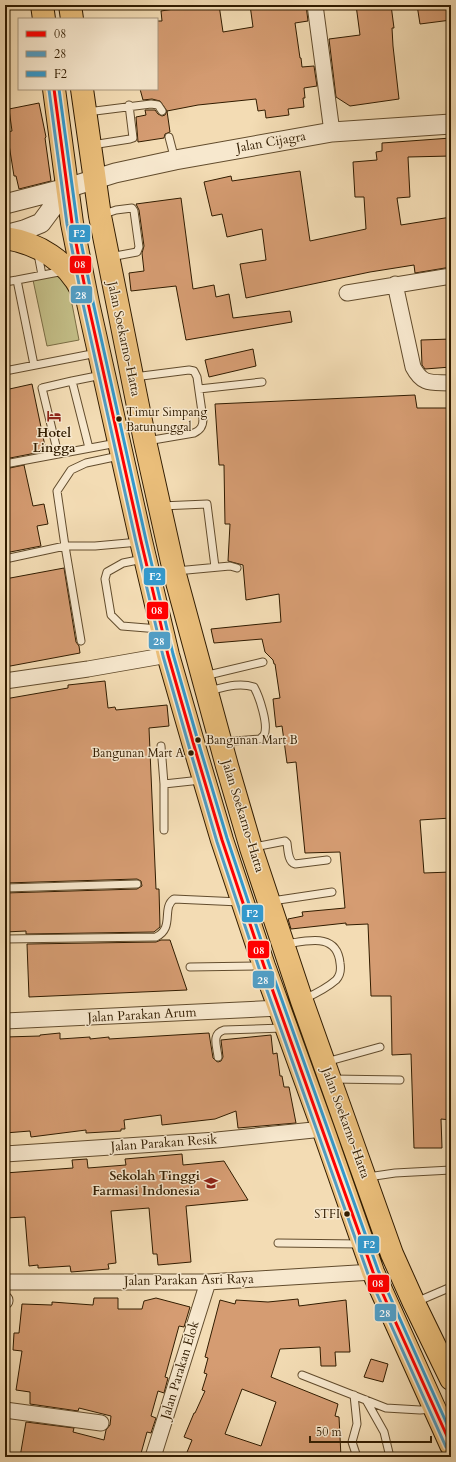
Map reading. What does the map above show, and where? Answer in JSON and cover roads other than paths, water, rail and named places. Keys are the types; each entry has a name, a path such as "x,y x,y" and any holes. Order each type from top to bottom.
{"highway":[{"path":"42,5 44,18"},
{"path":"70,5 72,18"},
{"name":"Jalan Soekarno-Hatta","path":"54,90 67,188 88,303 168,655 204,779 242,902 373,1272 451,1445"},
{"name":"Jalan Soekarno-Hatta","path":"82,90 100,216 132,378 174,571 204,684 252,848 302,1001 392,1254 451,1379"},
{"path":"5,238 21,241 37,247 54,258 69,270 80,286 88,303"}],"street":[{"path":"315,5 332,132"},
{"name":"Jalan Cijagra","path":"5,204 142,166 175,160 332,132 451,124"},
{"path":"5,235 24,230 41,223 67,188"},
{"path":"347,293 451,276"},
{"path":"395,284 413,367 418,377 424,381 451,383"},
{"path":"5,682 168,655"},
{"name":"Jalan Parakan Arum","path":"5,1021 283,1018"},
{"name":"Jalan Parakan Resik","path":"5,1154 217,1140 323,1129"},
{"name":"Jalan Parakan Asri Raya","path":"5,1282 208,1282 373,1272"},
{"name":"Jalan Parakan Elok","path":"153,1457 208,1282"},
{"path":"5,1410 101,1423"}],"lane":[{"path":"85,112 152,104 158,105 162,111"},
{"path":"89,145 130,140 133,138 129,106"},
{"path":"169,137 175,160"},
{"path":"100,216 116,210 132,208 134,211 139,247 137,252 108,258"},
{"path":"37,247 42,275"},
{"path":"5,282 69,270"},
{"path":"18,280 34,365"},
{"path":"5,371 99,352"},
{"path":"132,378 189,370 194,371 197,377 203,419 203,425 200,430 194,433 145,441"},
{"path":"58,454 42,388 104,374"},
{"path":"72,381 89,448"},
{"path":"199,389 262,382"},
{"path":"5,464 89,448 120,449"},
{"path":"81,641 57,491 71,470 120,449"},
{"path":"159,506 207,504 215,567"},
{"path":"5,559 65,546 95,546 143,550"},
{"path":"143,550 106,572 105,579 111,615 122,626 162,629"},
{"path":"174,571 230,566 237,568"},
{"path":"204,684 263,662"},
{"path":"204,684 245,684 254,687 258,694 266,727 264,735 260,739 221,742"},
{"path":"161,746 164,784 164,830"},
{"path":"164,784 204,779"},
{"path":"252,848 283,841 287,843 290,860 292,863 295,864 327,860"},
{"path":"5,888 137,884"},
{"path":"269,901 332,892"},
{"path":"5,939 156,937 163,934 166,929 169,906 171,901 174,899 242,902"},
{"path":"284,944 318,940 328,942 334,947 340,959 341,970 337,979 302,1001"},
{"path":"190,967 264,966"},
{"path":"218,1057 216,1036 218,1032 224,1030 264,1030 283,1018"},
{"path":"327,1071 380,1047"},
{"path":"327,1071 400,1080"},
{"path":"365,1178 395,1173 451,1170"},
{"path":"278,1243 363,1244"},
{"path":"414,1303 451,1287"},
{"path":"302,1375 386,1408 420,1410 435,1409"},
{"path":"354,1395 357,1424 352,1442 357,1457"},
{"path":"366,1400 384,1432 390,1457"}],"place":[{"name":"Hotel Lingga","path":"54,416"},
{"name":"Timur Simpang Batununggal","path":"119,419"},
{"name":"Bangunan Mart B","path":"198,740"},
{"name":"Bangunan Mart A","path":"191,753"},
{"name":"Sekolah Tinggi Farmasi Indonesia","path":"211,1183"},
{"name":"STFI","path":"347,1214"}]}
